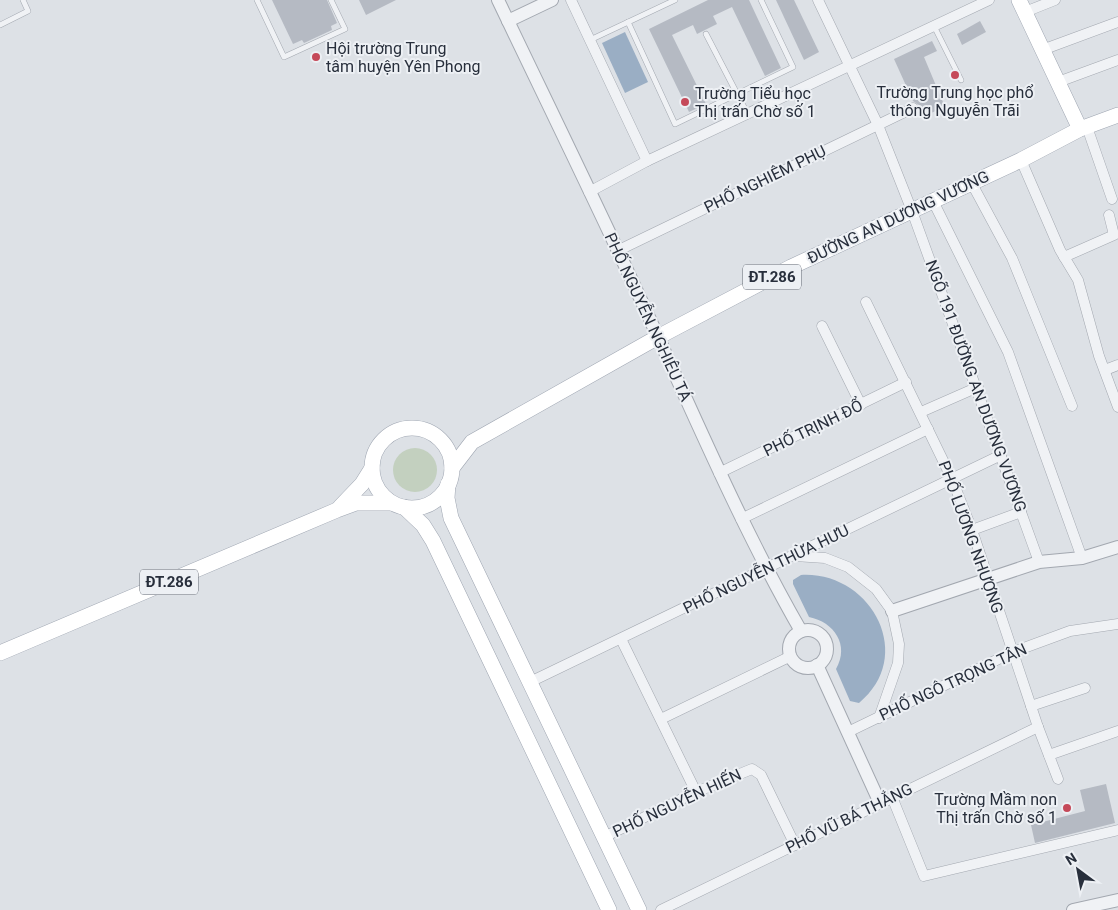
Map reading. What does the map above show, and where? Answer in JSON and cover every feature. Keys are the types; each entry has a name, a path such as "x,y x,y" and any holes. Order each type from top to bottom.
{"main road":[{"path":"1022,6 1058,82 1084,128"},
{"name":"ĐƯỜNG AN DƯƠNG VƯƠNG","path":"452,468 472,442 658,337 791,267 1084,128 1118,115"},
{"name":"ĐT.286","path":"337,510 362,484 372,468 374,454 381,442 392,434 412,429 472,442"},
{"path":"432,434 447,448 452,468"},
{"path":"372,468 374,482 381,494 423,525 433,541 609,910"},
{"name":"ĐT.286","path":"0,653 356,503 425,506 434,501 448,484 452,468"},
{"path":"448,484 447,498 451,518 639,910"}],"street":[{"name":"PHỐ NGUYỄN NGHIÊU TÁ","path":"498,0 658,337 741,519 766,570 801,631"},
{"path":"508,22 552,0"},
{"path":"571,0 647,161"},
{"name":"NGÕ 191 ĐƯỜNG AN DƯƠNG VƯƠNG","path":"818,0 878,125 912,211 978,388 1039,562"},
{"path":"589,192 647,161 849,64 989,0"},
{"path":"1022,6 1054,0"},
{"path":"1042,50 1118,22"},
{"path":"1058,82 1118,60"},
{"name":"PHỐ NGHIÊM PHỤ","path":"617,251 913,108"},
{"path":"1084,128 1112,199"},
{"path":"1020,160 1064,257 1078,280 1104,370 1118,407"},
{"path":"971,182 1012,258 1072,406"},
{"path":"933,201 1008,352 1082,558"},
{"path":"1064,257 1114,234 1109,215"},
{"name":"PHỐ LƯƠNG NHƯỢNG","path":"866,302 952,479 972,530 1038,727 1058,779"},
{"path":"822,326 861,405"},
{"path":"1104,370 1118,365"},
{"name":"PHỐ TRỊNH ĐỔ","path":"719,473 906,382"},
{"path":"921,412 978,388"},
{"path":"741,519 928,429"},
{"name":"PHỐ NGUYỄN THỪA HƯU","path":"530,682 766,570 1001,455"},
{"path":"972,530 1021,512"},
{"path":"892,611 1039,562 1082,558 1118,547"},
{"path":"794,556 825,558 848,567 876,589 892,611 899,644 898,664 879,718"},
{"name":"PHỐ NGÔ TRỌNG TÂN","path":"848,732 1013,652 1070,632 1118,624"},
{"path":"812,630 825,641 827,652 817,665 802,667 791,656 790,642 801,631 812,630"},
{"path":"621,639 696,792"},
{"path":"661,719 791,656"},
{"path":"817,665 848,732 886,800 924,876 1118,830"},
{"path":"1031,706 1085,688"},
{"name":"PHỐ VŨ BÁ THẮNG","path":"661,910 1038,727"},
{"path":"1049,755 1118,731"},
{"name":"PHỐ NGUYỄN HIẾN","path":"604,837 696,792 747,770 756,771 761,775 795,845"},
{"path":"1073,910 1118,900"}],"lane":[{"path":"0,25 28,11 23,0"},
{"path":"257,0 284,57 345,29 332,0"},
{"path":"590,40 675,0"},
{"path":"628,22 675,124 793,67 761,0"},
{"path":"934,25 961,80"},
{"path":"706,34 747,113"}],"green space":[{"path":"419,448 431,454 436,461 436,479 431,486 424,491 411,492 403,489 396,482 393,466 396,458 403,451"}],"water":[{"path":"625,32 648,82 625,93 602,43"},
{"path":"801,575 826,577 848,587 865,601 878,620 885,641 884,663 876,684 859,703 850,701 836,669 841,651 837,636 826,624 809,617 793,584 793,580"}],"building":[{"path":"272,0 327,0 337,23 331,26 332,30 304,43 302,40 293,44"},
{"path":"359,0 396,0 366,15"},
{"path":"708,0 749,0 781,68 765,76 732,7 713,16 717,24 697,34 693,25 672,35 706,104 689,112 649,29"},
{"path":"776,0 794,0 819,52 804,60"},
{"path":"980,21 986,32 962,45 957,34"},
{"path":"932,41 937,51 924,57 945,107 931,113 929,108 918,113 919,105 913,101 894,59"},
{"path":"1106,784 1115,823 1035,843 1031,825 1085,811 1080,790"}],"place":[{"name":"Hội trường Trung tâm huyện Yên Phong","path":"316,57"},
{"name":"Trường Trung học phổ thông Nguyễn Trãi","path":"955,75"},
{"name":"Trường Tiểu học Thị trấn Chờ số 1","path":"685,102"},
{"name":"Trường Mầm non Thị trấn Chờ số 1","path":"1067,808"}]}
